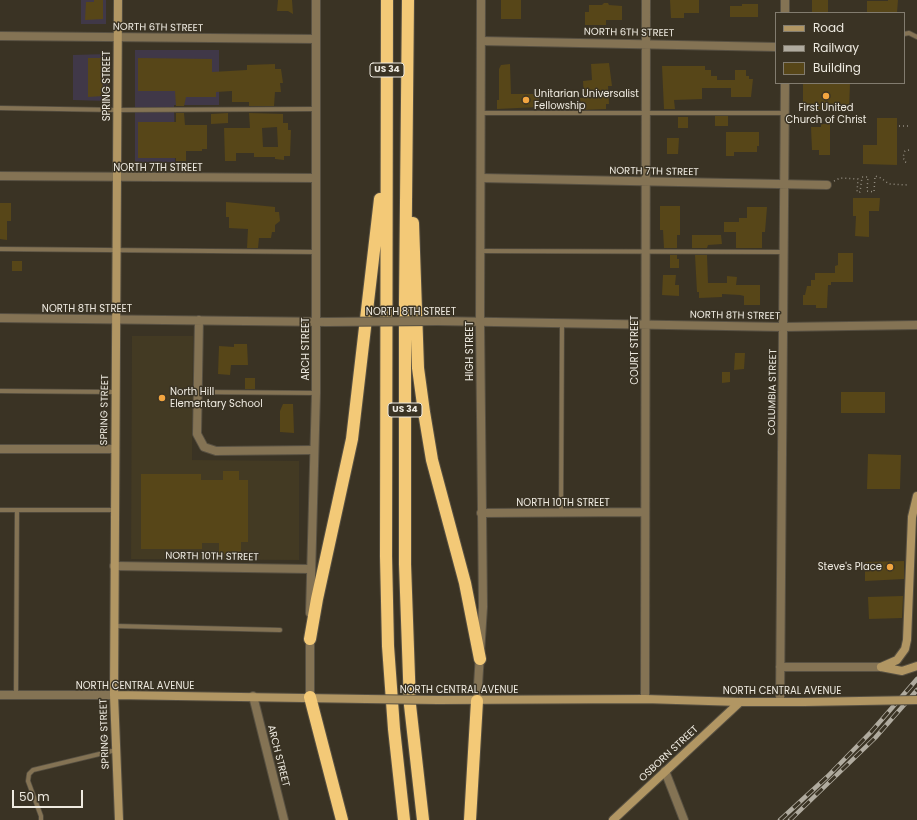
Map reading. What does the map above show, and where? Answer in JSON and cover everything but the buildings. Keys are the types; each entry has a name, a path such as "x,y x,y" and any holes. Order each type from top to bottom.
{"highway":[{"name":"US 34","path":"387,0 386,556 388,646 394,729 404,820"},
{"name":"US 34","path":"408,0 404,303 407,634 410,705 423,820"},
{"path":"407,116 416,284 418,368 432,460 465,583 480,659"},
{"path":"310,639 317,599 352,439 387,140"},
{"path":"310,697 341,817"},
{"path":"470,818 477,701"}],"main road":[{"name":"SPRING STREET","path":"118,0 114,695 119,820"},
{"path":"881,667 896,660 905,649 907,640 912,517 917,496"},
{"path":"881,667 902,671 917,666"},
{"name":"NORTH CENTRAL AVENUE","path":"114,695 253,696 477,701 645,699 740,702 804,702 917,700"},
{"name":"OSBORN STREET","path":"613,820 740,702"}],"street":[{"name":"ARCH STREET","path":"310,697 310,569 316,393 316,0"},
{"name":"HIGH STREET","path":"477,701 483,607 480,322 481,0"},
{"name":"COURT STREET","path":"645,699 644,512 646,0"},
{"path":"785,0 785,12"},
{"name":"NORTH 6TH STREET","path":"0,36 316,39"},
{"name":"NORTH 6TH STREET","path":"481,41 646,43 775,47"},
{"name":"COLUMBIA STREET","path":"780,702 785,84"},
{"name":"NORTH 7TH STREET","path":"0,176 116,178 316,178"},
{"name":"NORTH 7TH STREET","path":"481,178 827,185"},
{"name":"NORTH 8TH STREET","path":"0,318 316,322 562,322 784,327 917,325"},
{"path":"199,320 197,434 204,447 216,451 314,450"},
{"path":"0,449 115,450"},
{"name":"NORTH 10TH STREET","path":"481,513 644,512"},
{"name":"NORTH 10TH STREET","path":"114,566 310,569"},
{"path":"780,667 881,667"},
{"name":"NORTH CENTRAL AVENUE","path":"0,696 114,695"},
{"name":"ARCH STREET","path":"253,696 284,820"},
{"path":"665,771 684,820"}],"lane":[{"path":"905,34 909,33 917,37"},
{"path":"0,108 117,110 317,108"},
{"path":"481,113 785,113"},
{"path":"0,249 316,252"},
{"path":"481,251 646,253 784,252"},
{"path":"561,513 562,322"},
{"path":"0,390 115,392"},
{"path":"198,392 316,393"},
{"path":"0,510 114,510"},
{"path":"16,696 17,510"},
{"path":"114,626 280,630"},
{"path":"41,820 41,816 28,780 29,774 33,770 116,750"}],"path":[{"path":"899,126 909,126"},
{"path":"909,150 905,151 902,157 905,162 909,163"},
{"path":"827,185 840,178 858,179 857,192 860,192 862,177 868,177 867,191 874,192 875,176 881,178 889,184 909,185"}],"shaded area":[{"path":"81,0 106,0 106,24 81,24"},
{"path":"135,50 219,50 219,105 174,105 175,162 135,162"},
{"path":"108,54 108,101 73,100 73,55"},
{"name":"North Hill Elementary School","path":"132,336 193,336 192,460 299,461 299,560 131,559"}],"railway":[{"path":"780,820 827,777 871,732 917,679"},
{"path":"790,820 875,738 917,690"}],"place":[{"name":"First United Church of Christ","path":"826,96"},
{"name":"Unitarian Universalist Fellowship","path":"526,100"},
{"name":"North Hill Elementary School","path":"162,398"},
{"name":"Steve's Place","path":"890,567"}]}
